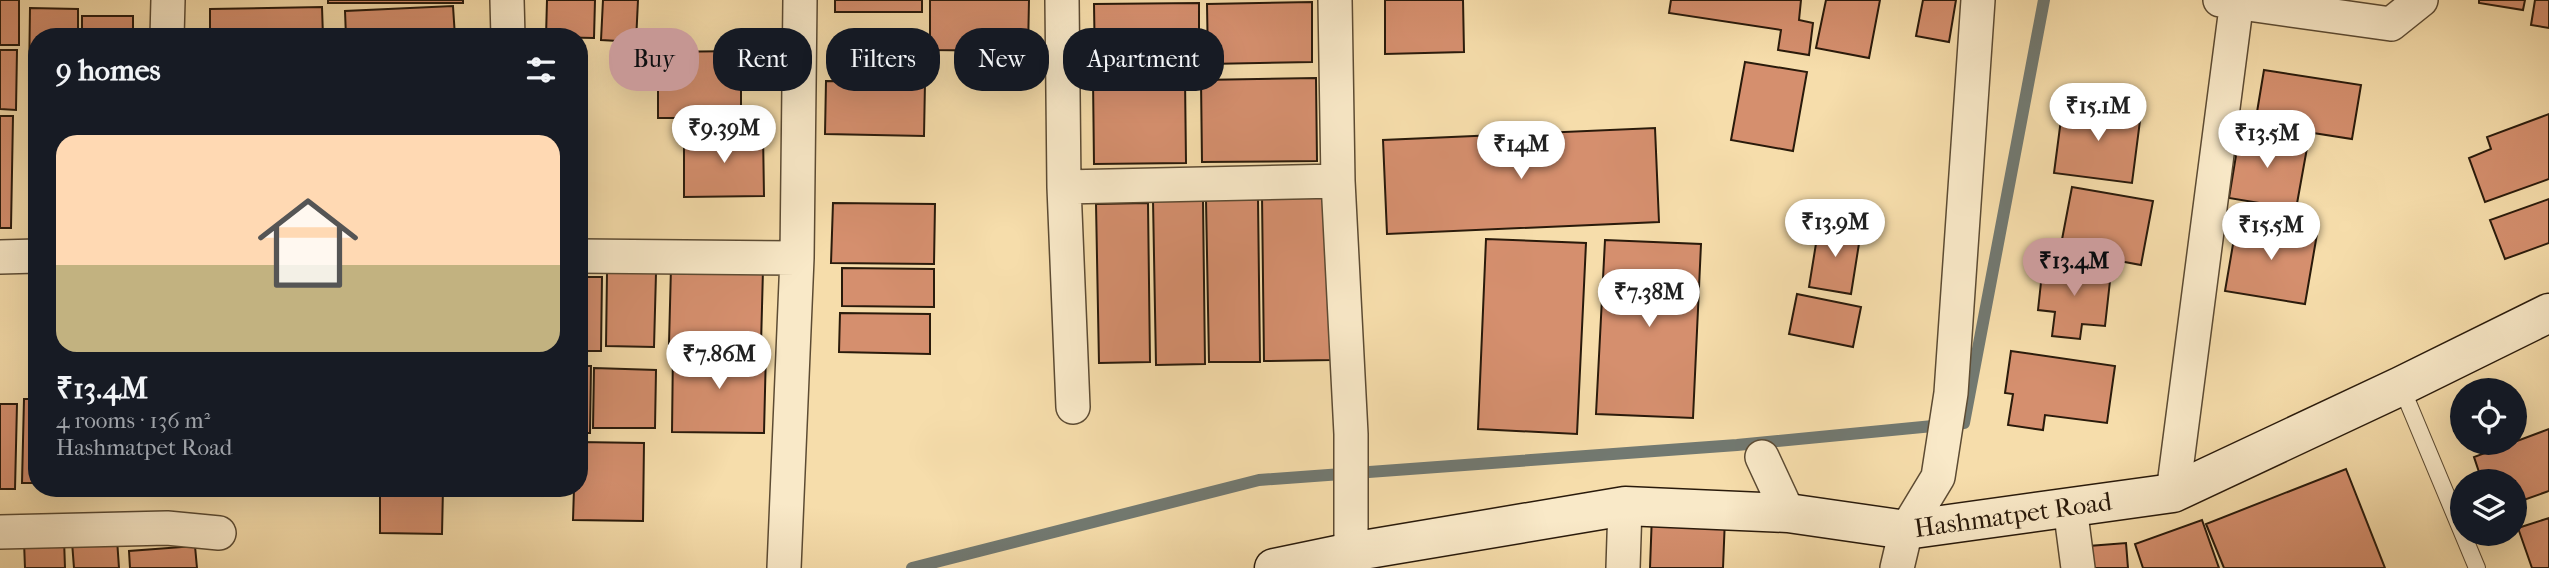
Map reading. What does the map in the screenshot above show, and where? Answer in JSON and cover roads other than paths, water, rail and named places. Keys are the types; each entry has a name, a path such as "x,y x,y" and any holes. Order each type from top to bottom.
{"main road":[{"name":"Hashmatpet Road","path":"1274,568 1351,560 1625,506 1788,513 1906,530 2173,493 2549,313"}],"street":[{"path":"167,28 168,0"},
{"path":"507,0 508,28"},
{"path":"785,553 797,258 800,0"},
{"path":"1062,0 1064,187 1073,407"},
{"path":"1335,0 1338,181 1351,434 1351,560"},
{"path":"1897,568 1906,530 1938,477 1951,393 1978,0"},
{"path":"2173,493 2231,1 2391,24 2421,0"},
{"path":"1064,187 1338,181"},
{"path":"0,257 28,256"},
{"path":"588,256 797,258"},
{"path":"1762,457 1788,513"},
{"path":"1623,568 1625,506"},
{"path":"2070,507 2078,568"},
{"path":"0,532 167,528 219,533"}],"lane":[{"path":"2401,386 2477,568"}],"waterway":[{"path":"912,568 1259,480 1737,445 1964,423 2044,0"}]}
